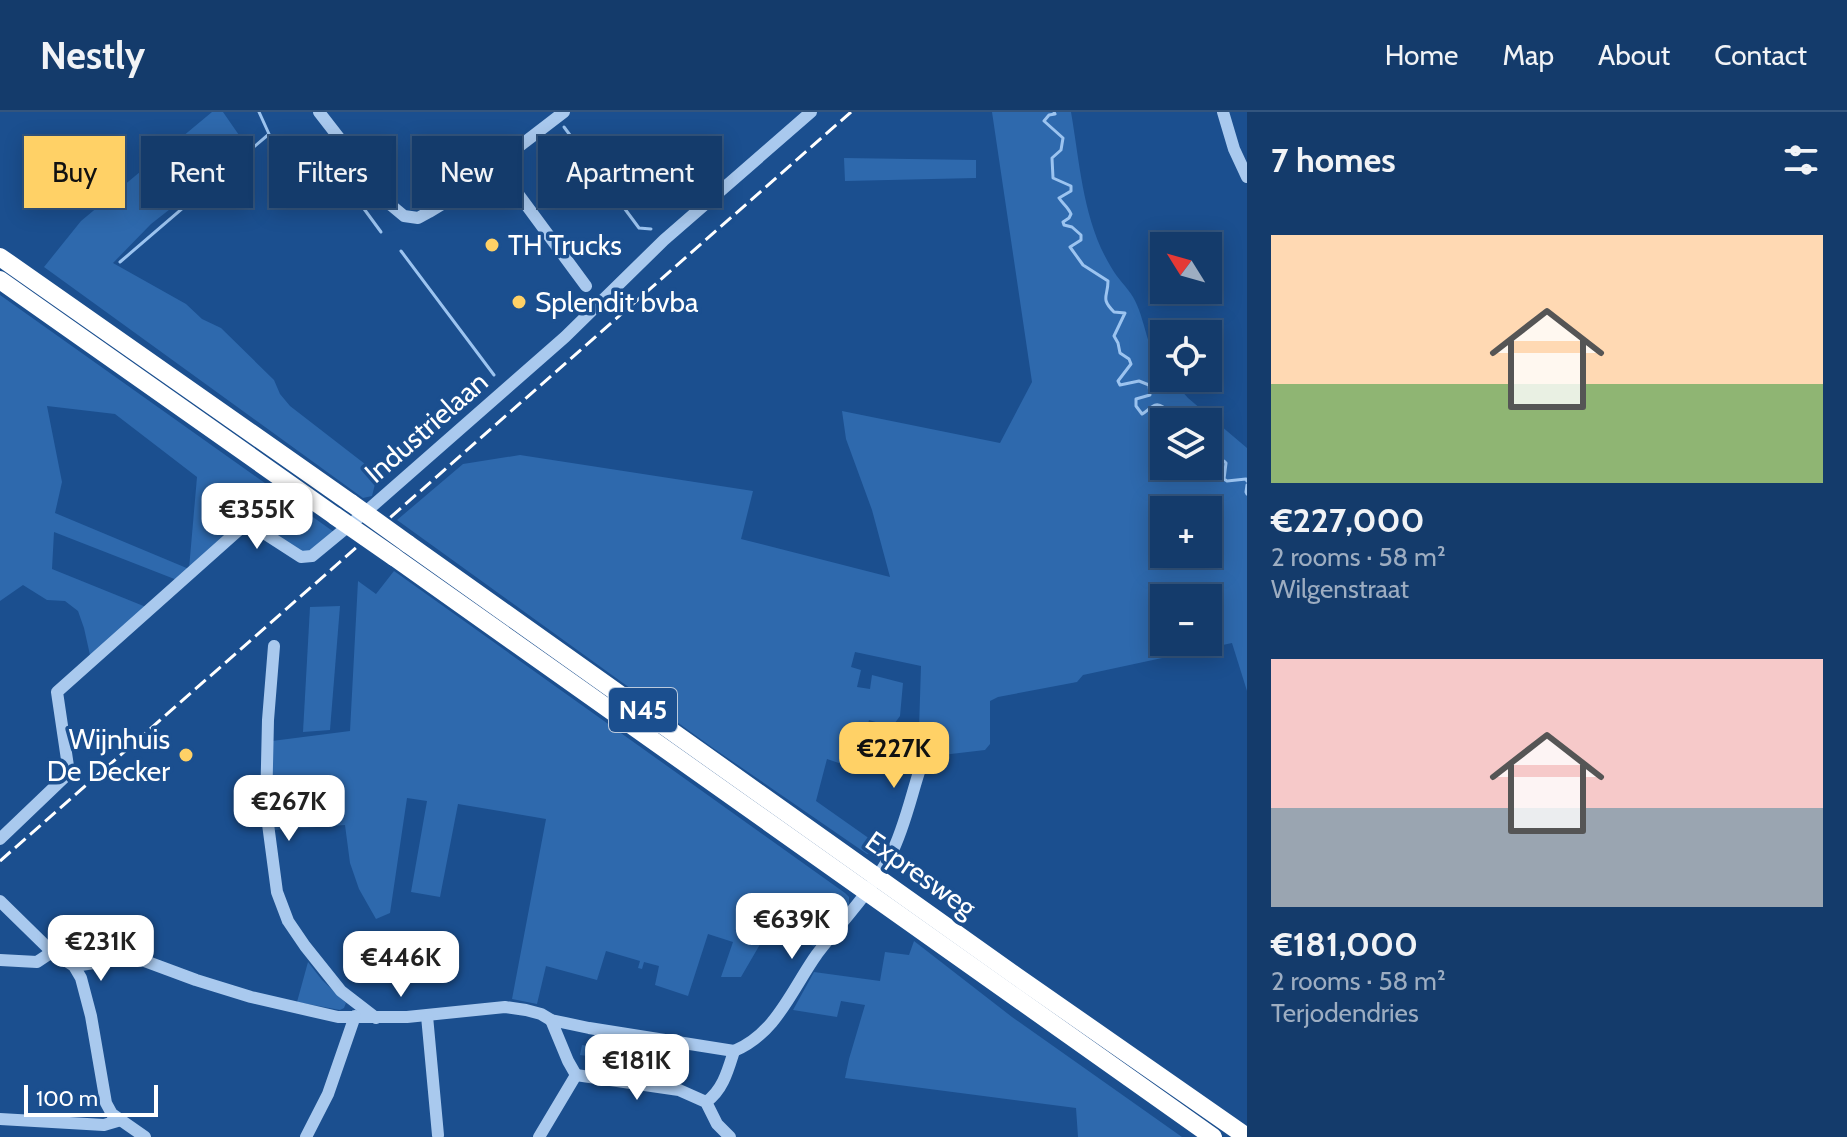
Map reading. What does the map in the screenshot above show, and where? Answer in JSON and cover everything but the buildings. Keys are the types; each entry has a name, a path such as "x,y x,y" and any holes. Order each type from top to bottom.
{"highway":[{"name":"N45","path":"0,257 351,503 401,551"},
{"name":"N45","path":"0,280 335,516 401,551"},
{"name":"Expresweg","path":"401,551 872,884 1247,1137"},
{"name":"Expresweg","path":"872,884 1213,1137"}],"street":[{"path":"319,112 392,206 404,216 418,218 436,208"},
{"path":"522,144 564,112"},
{"name":"Industrielaan","path":"0,839 69,773 57,692 241,528 256,528 301,557 312,556 565,337 664,240 811,112"},
{"path":"1223,112 1234,149 1247,177"},
{"path":"522,199 586,286"},
{"path":"274,646 266,809 277,892 288,921 305,946 341,991 376,1018"},
{"path":"74,966 134,957 251,997 338,1017 427,1016 505,1007 541,1014 551,1020 734,1051 749,1045 773,1021 816,956 872,884 892,853 919,772 925,763 934,760"},
{"path":"0,901 52,952 74,966 81,978 113,1127"},
{"path":"0,960 37,962 52,952"},
{"path":"306,1137 328,1094 355,1016"},
{"path":"427,1016 438,1135"},
{"path":"551,1020 576,1075"},
{"path":"706,1102 723,1083 734,1051"},
{"path":"576,1075 679,1090 706,1102 717,1124 730,1137"},
{"path":"539,1137 576,1075"},
{"path":"0,1119 104,1125 145,1137"}],"shaded area":[{"path":"212,112 223,112 240,136 183,136"},
{"path":"992,112 1071,112 1084,192 1094,231 1111,267 1131,293 1150,345 1150,392 1183,392 1200,408 1150,408 1150,480 1222,480 1222,427 1247,448 1247,691 1232,643 1222,645 1222,584 1150,584 1150,656 1171,656 1083,675 1077,682 990,701 990,744 985,750 925,757 919,729 921,666 855,652 851,667 861,670 857,687 870,689 872,675 903,683 900,716 892,727 869,720 862,749 878,755 871,774 827,759 816,801 887,851 877,855 867,854 713,748 397,520 463,464 520,455 753,491 741,539 890,577 872,510 846,439 842,411 1000,443 1032,382"},
{"path":"844,158 976,160 976,178 845,181"},
{"path":"141,171 141,208 171,208 113,263 186,304 202,319 221,328 274,380 290,406 374,471 377,476 372,496 363,498 44,267 81,221 97,208 125,208 125,184"},
{"path":"0,295 334,532 318,548 306,552 245,521 177,580 54,532 52,569 146,607 90,655 78,611 65,601 47,600 23,585 0,601","holes":["47,406 115,414 197,477 189,569 55,513 62,482"]},
{"path":"394,571 845,893 849,904 845,910 814,947 773,922 741,977 721,977 733,942 708,934 688,996 655,985 659,966 644,962 642,969 638,968 640,961 606,951 597,980 546,966 537,1004 512,999 546,819 458,804 440,897 411,892 427,801 407,798 390,913 376,919 359,889 350,863 345,825 274,830 272,741 350,731 358,581 376,594"},
{"path":"340,606 330,730 303,732 310,607"},
{"path":"914,941 1012,1017 1182,1137 1078,1137 1076,1108 845,1078 865,1005 841,1001 837,1017 793,1010 814,972 880,981 885,952 909,955"},
{"path":"308,962 346,1003 344,1008 340,1010 297,1002"},
{"path":"582,1045 638,1054 679,1052 675,1077 636,1063 580,1055"}],"waterway":[{"path":"120,262 269,134 259,112"},
{"path":"1054,112 1044,121 1063,138 1061,150 1052,158 1053,178 1071,186 1071,191 1059,198 1071,214 1063,222 1081,235 1081,240 1070,247 1083,265 1108,281 1107,304 1114,312 1125,313 1114,336 1120,353 1131,364 1118,381 1120,385 1139,381 1149,385 1150,395 1136,399 1136,406 1142,414 1150,408"},
{"path":"564,127 639,228 651,229"},
{"path":"363,208 381,232"},
{"path":"401,251 494,375"},
{"path":"1150,408 1154,405 1163,408"},
{"path":"1222,462 1226,463 1224,479 1247,481"},
{"path":"1247,485 1247,494"}],"railway":[{"path":"0,861 851,112"}],"place":[{"name":"TH Trucks","path":"492,245"},
{"name":"Splendit bvba","path":"519,302"},
{"name":"Wijnhuis De Decker","path":"186,755"}]}
